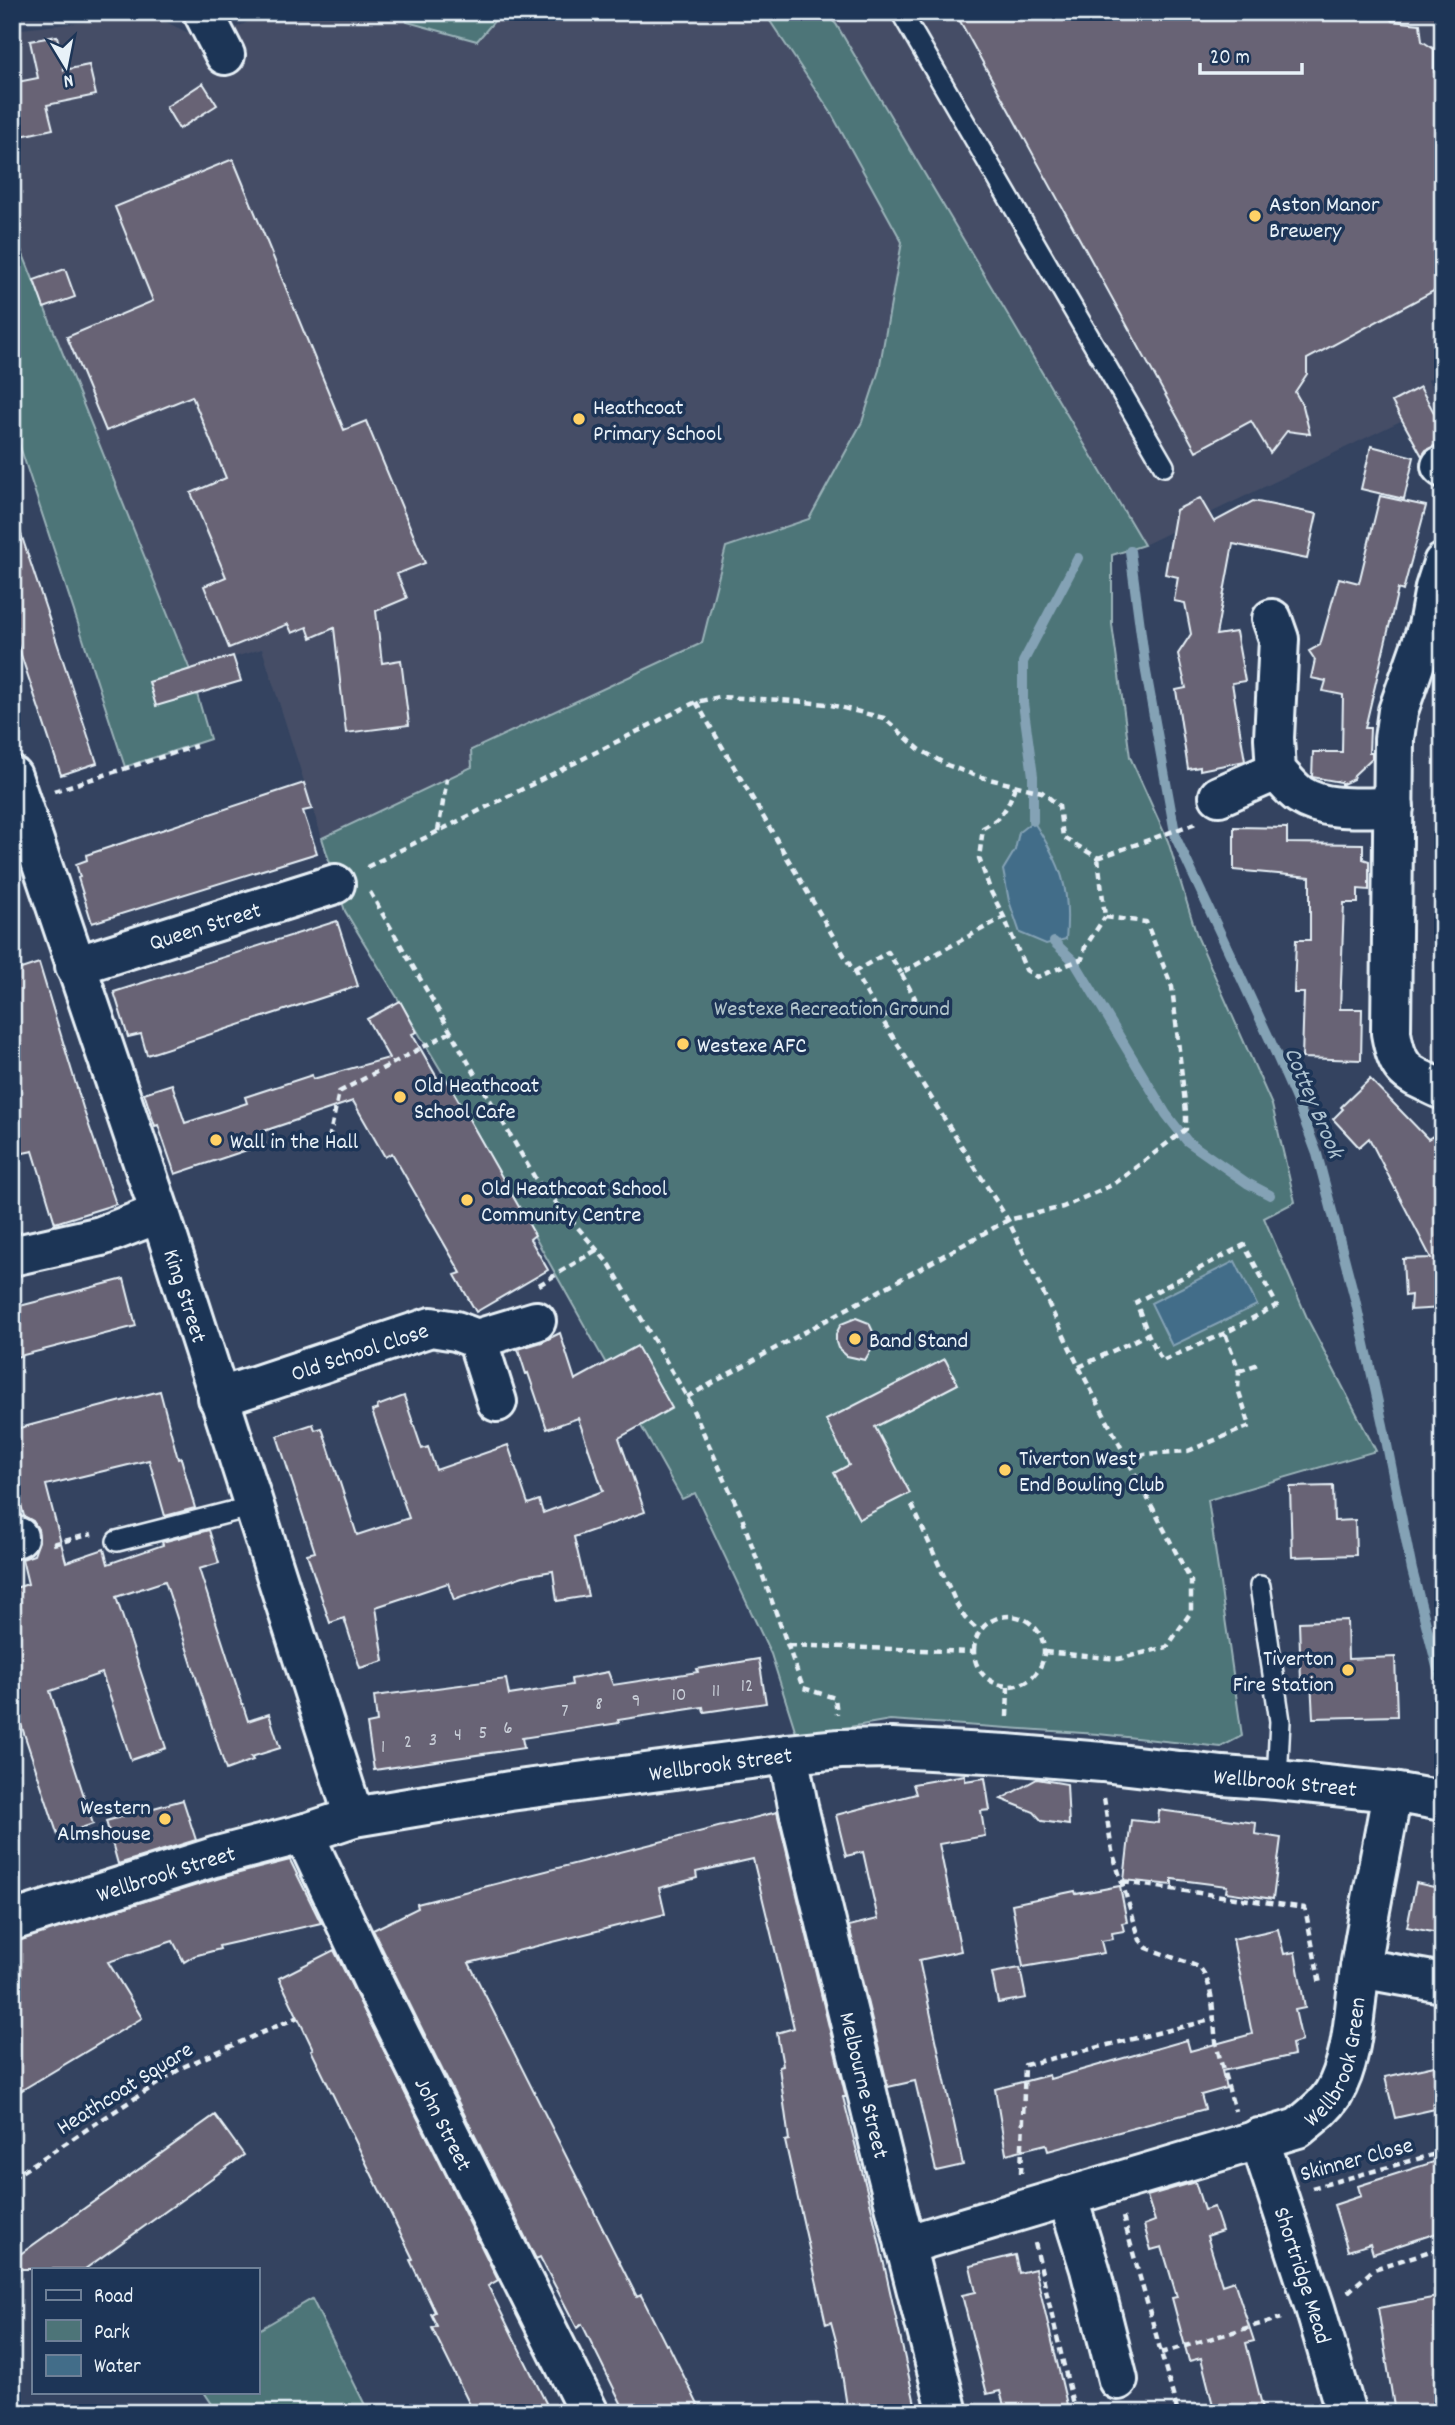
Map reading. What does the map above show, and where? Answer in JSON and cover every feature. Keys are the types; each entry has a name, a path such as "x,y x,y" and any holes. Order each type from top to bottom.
{"street":[{"path":"207,13 225,55"},
{"path":"1443,563 1428,626 1398,711 1394,739 1391,1033 1394,1053 1405,1071 1443,1090"},
{"path":"1272,619 1279,639 1274,738 1276,771 1300,795 1323,804 1394,807"},
{"path":"1219,796 1276,771"},
{"name":"King Street","path":"17,789 160,1213 354,1817"},
{"name":"Queen Street","path":"75,966 347,878"},
{"path":"12,1256 101,1236 160,1213"},
{"path":"497,1402 477,1339 536,1321"},
{"name":"Old School Close","path":"218,1398 431,1326 477,1339"},
{"name":"Wellbrook Street","path":"12,1921 214,1857 306,1833 354,1817 510,1791 840,1749 892,1748 1102,1762 1392,1792 1443,1801"},
{"name":"Melbourne Street","path":"788,1754 799,1811 948,2413"},
{"name":"Wellbrook Green","path":"905,2245 1298,2127 1321,2110 1334,2093 1343,2073 1392,1792"},
{"name":"John Street","path":"306,1833 373,1981 589,2413"},
{"path":"1358,1984 1443,1983"},
{"name":"Shortridge Mead","path":"1251,2140 1278,2197 1346,2413"},
{"path":"1067,2196 1090,2269 1118,2380"}],"lane":[{"path":"901,12 1164,466"},
{"path":"117,1541 254,1506"},
{"path":"1260,1586 1280,1721 1277,1780"}],"path":[{"path":"840,1749 835,1698 803,1688 741,1514 687,1397 610,1265 535,1178 451,1032 347,878 696,702 720,697 827,704 884,718 919,749 947,765 977,776 1042,792 1059,806 1063,837 1098,858"},
{"path":"696,702 881,1018 1008,1220 1079,1367 1191,1581 1191,1612 1167,1647 1118,1658 1044,1652"},
{"path":"17,789 196,746"},
{"path":"438,831 447,779"},
{"path":"1015,786 999,819 983,828 979,858 990,892 1004,917 1026,970 1037,977 1082,959 1085,947 1105,917 1098,858"},
{"path":"1098,858 1186,827"},
{"path":"901,973 1004,917"},
{"path":"687,1397 1008,1220 1063,1206 1114,1184 1186,1129 1172,987 1146,922 1105,917"},
{"path":"854,972 888,952 901,973 915,999 881,1018"},
{"path":"330,1139 339,1092 451,1032"},
{"path":"1244,1245 1277,1305 1225,1333 1162,1361 1149,1334 1136,1301 1244,1245"},
{"path":"536,1321 526,1293 598,1249"},
{"path":"1130,1463 1144,1454 1188,1451 1250,1426 1238,1388 1239,1371 1225,1333"},
{"path":"1079,1367 1149,1334"},
{"path":"1239,1371 1261,1363"},
{"path":"912,1505 957,1605 965,1618 979,1631"},
{"path":"1010,1615 1028,1621 1040,1634 1044,1652 1034,1677 1008,1687 994,1684 983,1676 975,1665 973,1652 979,1631 993,1619 1010,1615"},
{"path":"789,1645 973,1652"},
{"path":"1007,1727 1008,1687"},
{"path":"1102,1762 1104,1801 1112,1851 1140,1940 1147,1948 1199,1968 1205,1973 1215,2020 1216,2043 1251,2140"},
{"path":"1123,1882 1305,1908 1322,1995 1358,1984"},
{"name":"Heathcoat Square","path":"12,2178 183,2067 298,2017"},
{"path":"1075,2413 1020,2187 1025,2065 1215,2020"},
{"name":"Skinner Close","path":"1278,2197 1443,2152"},
{"path":"1113,2182 1178,2413"},
{"path":"1161,2353 1315,2308 1345,2295 1374,2269 1442,2247 1443,2258"}],"shaded area":[{"name":"Heathcoat Primary School","path":"270,12 1443,12 1443,372 1428,380 1438,403 1144,545 717,652 322,838 262,649 190,670 12,227 12,30 151,15 206,41"}],"green space":[{"path":"402,12 502,12 477,41 407,22"},
{"name":"Westexe Recreation Ground","path":"764,12 823,12 836,24 1144,545 1112,555 1112,624 1130,757 1168,841 1197,936 1272,1105 1295,1202 1264,1218 1308,1320 1376,1451 1208,1500 1242,1736 1221,1747 1098,1734 890,1720 797,1736 771,1654 695,1493 682,1499 445,1077 345,911 322,838 472,767 471,750 702,643 726,547 809,519 862,422 879,370 902,242 830,111"},
{"path":"12,227 190,670 210,739 125,767 12,422"},
{"path":"312,2299 369,2413 218,2413 205,2394 259,2394 259,2330"}],"water":[{"path":"1033,821 1057,864 1067,905 1066,939 1046,944 1020,933 1009,901 1003,870 1015,850 1019,832"},
{"path":"1235,1261 1257,1305 1172,1346 1151,1303"}],"building":[{"name":"Aston Manor Brewery","path":"955,12 1387,12 1392,21 1420,24 1422,41 1434,49 1434,72 1443,82 1443,286 1307,359 1307,374 1295,392 1303,406 1310,434 1287,431 1270,453 1251,421 1196,451"},
{"path":"57,36 64,70 89,65 96,95 47,105 53,129 12,138 12,83 38,78 30,41"},
{"path":"203,83 217,105 179,129 166,107"},
{"path":"233,159 344,430 366,421 425,563 397,574 407,598 376,611 382,663 401,660 409,725 346,733 334,628 311,638 307,627 292,633 288,624 229,648 204,586 226,577 191,493 226,478 192,396 106,431 67,337 153,301 115,207"},
{"path":"65,269 75,297 44,308 34,280"},
{"path":"1420,387 1443,429 1443,442 1426,450 1422,456 1392,402"},
{"path":"1371,446 1414,457 1404,499 1361,489"},
{"path":"1380,496 1426,506 1403,591 1398,589 1365,728 1370,728 1369,753 1372,753 1372,758 1353,779 1341,785 1341,782 1312,777 1313,752 1342,752 1343,695 1323,691 1326,681 1311,678 1315,660 1309,651 1320,645 1339,578 1359,583"},
{"path":"1200,498 1214,522 1253,501 1317,514 1307,559 1233,544 1216,635 1236,632 1245,681 1232,683 1245,761 1200,770 1200,767 1188,769 1176,690 1186,688 1178,654 1191,634 1185,603 1174,601 1178,577 1165,574 1176,510"},
{"path":"17,522 97,763 61,775 12,628 12,523"},
{"path":"233,656 241,681 156,706 149,682"},
{"path":"304,783 312,809 303,811 317,853 92,923 76,864 87,860 86,855"},
{"path":"1234,827 1287,828 1287,843 1363,844 1363,859 1369,861 1369,890 1358,889 1358,903 1344,903 1340,1009 1362,1009 1361,1060 1302,1058 1304,993 1294,993 1296,940 1310,940 1310,877 1234,870"},
{"path":"337,921 358,986 147,1055 141,1034 128,1037 114,992"},
{"path":"39,963 84,1111 116,1204 55,1223 33,1151 18,1154 12,1135 12,972"},
{"name":"Old Heathcoat School Community Centre","path":"400,1001 417,1032 412,1034 439,1081 445,1077 535,1235 530,1239 548,1270 476,1312 455,1275 461,1273 392,1153 385,1157 353,1101 261,1132 265,1144 175,1174 144,1093 172,1084 185,1123 247,1103 245,1097 312,1075 313,1079 389,1058 367,1019"},
{"path":"1370,1079 1428,1139 1433,1136 1443,1156 1443,1308 1410,1310 1411,1295 1405,1296 1403,1259 1431,1258 1369,1138 1359,1147 1333,1119 1343,1109 1341,1107"},
{"path":"124,1279 136,1326 12,1358 12,1308"},
{"name":"Band Stand","path":"856,1318 869,1323 875,1336 874,1345 865,1360 847,1356 838,1348 836,1342 836,1334 841,1324"},
{"path":"560,1333 575,1380 637,1346 672,1408 619,1438 645,1512 574,1537 588,1596 557,1601 553,1571 523,1576 454,1600 448,1583 376,1607 384,1661 360,1668 344,1618 330,1623 307,1554 315,1552 277,1436 313,1424 315,1430 322,1428 357,1535 409,1518 372,1411 378,1409 377,1406 404,1396 422,1449 428,1447 436,1470 508,1445 528,1504 539,1500 543,1513 603,1491 578,1418 547,1429 518,1349"},
{"path":"945,1359 958,1384 875,1427 910,1493 859,1519 834,1473 849,1465 826,1420"},
{"path":"160,1391 178,1459 181,1458 195,1508 165,1516 149,1460 46,1485 66,1562 104,1549 108,1564 163,1545 162,1542 209,1530 219,1563 199,1569 248,1721 269,1714 280,1748 251,1757 253,1760 226,1770 165,1581 116,1597 166,1748 131,1760 102,1673 50,1691 93,1824 58,1836 12,1697 12,1589 28,1584 22,1559 34,1555 39,1541 38,1529 33,1521 24,1516 20,1501 12,1468 12,1430"},
{"path":"1333,1486 1334,1521 1355,1520 1356,1555 1292,1557 1290,1487"},
{"name":"Tiverton Fire Station","path":"1347,1620 1348,1659 1395,1657 1397,1716 1313,1718 1311,1680 1301,1681 1299,1622"},
{"path":"759,1659 766,1703 704,1712 703,1707 618,1720 619,1723 522,1738 524,1748 374,1770 367,1724 377,1722 374,1696 506,1679 509,1695 572,1685 571,1679 608,1672 613,1685 698,1672 697,1669"},
{"path":"965,1775 965,1781 985,1778 990,1810 981,1811 985,1836 939,1844 961,1951 919,1960 963,2165 936,2171 915,2081 888,2087 849,1926 878,1919 863,1852 846,1856 836,1815 916,1794 913,1784"},
{"path":"1037,1779 1067,1784 1069,1825 1042,1821 1034,1812 1001,1799"},
{"path":"183,1800 196,1840 118,1864 106,1821"},
{"path":"1159,1810 1256,1823 1255,1834 1281,1838 1273,1899 1226,1892 1227,1886 1172,1879 1172,1885 1124,1880 1131,1820 1158,1823"},
{"path":"777,1812 846,2097 843,2097 872,2210 917,2413 848,2413 838,2348 831,2322 826,2324 785,2141 789,2140 779,2067 783,2066 777,2033 794,2028 753,1859 696,1872 697,1878 659,1888 665,1914 469,1963 637,2297 641,2295 702,2413 626,2413 582,2324 577,2328 540,2257 536,2259 373,1930 418,1908 417,1904"},
{"path":"290,1860 321,1923 219,1946 220,1949 194,1956 184,1962 173,1941 108,1962 142,2018 12,2096 12,1942 220,1878"},
{"path":"1416,1883 1443,1889 1443,1934 1407,1927"},
{"path":"1120,1886 1127,1922 1122,1923 1124,1931 1112,1933 1113,1939 1101,1941 1104,1953 1023,1967 1012,1904 1075,1891 1076,1894"},
{"path":"1278,1929 1284,1954 1295,1952 1305,2008 1295,2010 1302,2041 1292,2044 1294,2055 1222,2071 1226,2088 1201,2095 1205,2109 1048,2151 1046,2144 1006,2154 995,2089 1049,2075 1050,2079 1187,2040 1190,2051 1252,2034 1233,1939"},
{"path":"334,1950 498,2280 488,2286 551,2413 474,2413 432,2328 437,2326 431,2314 435,2312 410,2260 413,2259 311,2050 313,2049 279,1978"},
{"path":"1020,1968 1026,1998 998,2003 992,1973"},
{"path":"1443,2064 1443,2100 1433,2102 1435,2109 1395,2118 1385,2077"},
{"path":"215,2115 244,2155 86,2268 12,2269 12,2260"},
{"path":"1443,2159 1443,2231 1373,2254 1370,2244 1348,2251 1334,2205 1361,2196 1358,2186"},
{"path":"1195,2182 1204,2210 1214,2207 1222,2231 1207,2236 1222,2285 1234,2281 1254,2341 1246,2343 1264,2413 1215,2413 1201,2358 1189,2361 1172,2298 1177,2297 1162,2247 1151,2250 1144,2225 1155,2221 1147,2196"},
{"path":"1015,2255 1019,2273 1035,2269 1069,2413 1006,2413 1000,2391 987,2394 962,2295 976,2292 970,2266"},
{"path":"1443,2296 1443,2381 1437,2382 1442,2413 1395,2413 1378,2308"}],"waterway":[{"name":"Cottey Brook","path":"1130,551 1146,672 1176,838 1270,1040 1317,1154 1355,1299 1412,1570 1440,1678"},
{"path":"1033,821 1033,776 1023,703 1023,662 1078,558"},
{"path":"1054,942 1074,961 1166,1114 1187,1141 1247,1183 1270,1195"}],"place":[{"name":"Aston Manor Brewery","path":"1255,216"},
{"name":"Heathcoat Primary School","path":"579,419"},
{"name":"Westexe AFC","path":"683,1044"},
{"name":"Old Heathcoat School Cafe","path":"400,1097"},
{"name":"Wall in the Hall","path":"216,1140"},
{"name":"Old Heathcoat School Community Centre","path":"467,1200"},
{"name":"Band Stand","path":"855,1339"},
{"name":"Tiverton West End Bowling Club","path":"1005,1470"},
{"name":"Tiverton Fire Station","path":"1348,1670"},
{"name":"Western Almshouse","path":"165,1819"}]}
